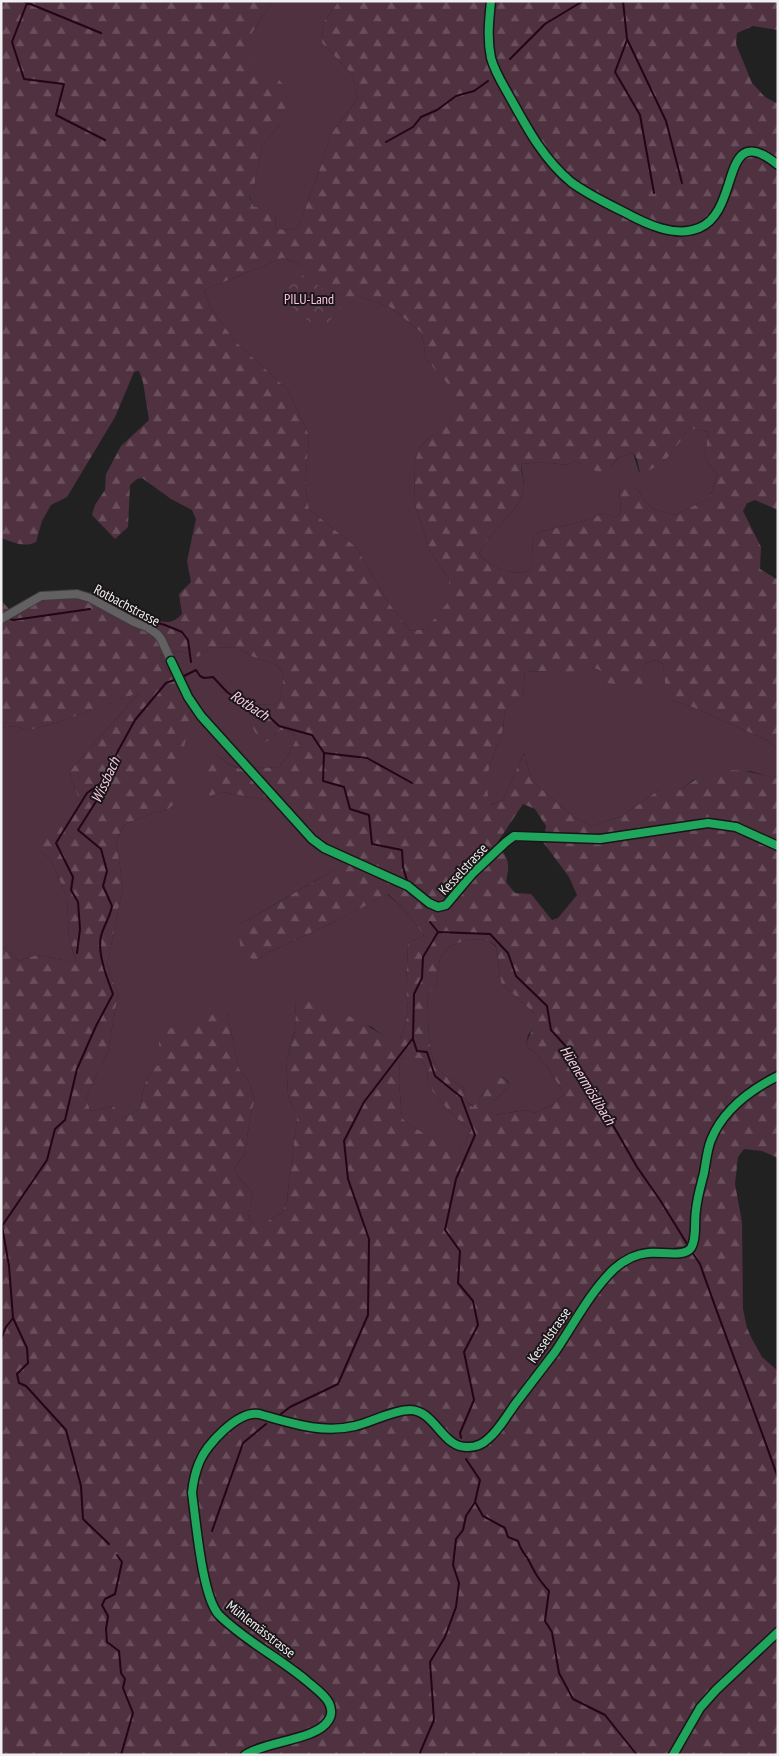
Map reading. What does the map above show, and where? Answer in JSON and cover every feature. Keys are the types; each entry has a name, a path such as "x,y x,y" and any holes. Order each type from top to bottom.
{"street":[{"name":"Rotbachstrasse","path":"1,619 41,596 77,594 90,598 157,634 171,661"},
{"name":"Kesselstrasse","path":"171,661 188,697 201,716 312,839 324,848 408,886 429,903 438,907 446,905 473,873 514,836 600,839 708,823 736,827 778,846"},
{"name":"Kesselstrasse","path":"250,1414 259,1414 316,1428 333,1430 410,1410 428,1417 452,1442 460,1447 481,1444 502,1423 593,1295 615,1269 636,1255 648,1252 672,1254 691,1249 694,1241 696,1209 710,1142 719,1124 742,1098 778,1076"},
{"name":"Mühlemässtrasse","path":"245,1755 263,1746 313,1733 323,1728 332,1714 329,1702 320,1692 294,1670 219,1615 212,1606 208,1596 192,1494 193,1480 199,1462 207,1449 226,1429 250,1414"}],"green space":[{"path":"1,1 273,1 250,36 250,71 274,74 288,90 294,105 281,124 263,144 254,187 249,196 254,207 274,207 276,214 275,229 293,230 299,225 330,135 358,99 352,74 322,43 323,23 339,1 778,1 778,30 753,26 737,33 736,44 752,83 765,97 778,104 778,510 755,500 747,503 743,511 761,547 760,569 778,580 778,751 769,741 690,706 667,699 663,664 655,660 645,664 642,688 607,683 601,671 589,666 581,675 549,671 525,672 523,695 505,709 503,729 489,768 487,786 491,805 503,800 524,753 532,781 575,818 592,826 622,816 659,790 681,790 704,775 728,770 752,772 778,779 778,1158 762,1151 744,1149 738,1157 735,1184 742,1222 743,1309 747,1328 762,1357 778,1371 778,1755 1,1755 1,945 18,961 37,955 76,961 69,938 67,897 51,860 39,850 40,843 53,822 76,799 79,799 70,771 140,692 62,721 30,730 13,726 1,728 1,600 15,616 35,603 54,597 72,598 100,590 153,619 168,622 182,614 179,594 191,582 187,561 196,519 192,510 171,499 142,478 137,479 130,485 128,527 115,539 92,515 95,505 105,490 106,474 121,446 149,420 143,382 139,371 134,372 115,417 67,497 51,505 42,521 36,542 32,544 14,543 1,538","holes":["283,258 300,264 342,297 361,297 390,307 422,333 426,359 453,390 450,424 429,438 420,447 414,464 415,504 430,551 449,579 449,601 426,629 410,631 388,602 356,547 309,509 305,487 309,435 288,390 235,341 210,307 204,290","689,428 708,432 705,458 717,475 710,498 675,515 653,509 638,490 619,486 621,512 616,517 604,513 584,521 539,532 532,539 533,557 530,571 509,572 502,570 489,563 479,554 489,537 511,513 522,497 524,488 521,464 542,462 566,465 575,461 604,473 619,457 633,453 637,459 640,473 663,462","211,647 239,648 253,657 277,665 284,675 280,699 275,704 255,705 251,711 253,726 258,738 264,743 273,738 280,730 292,732 296,740 287,757 278,768 258,767 243,770 228,764 216,754 208,756 206,761 208,793 210,796 223,792 281,803 346,865 239,924 242,955 256,960 388,894 403,908 424,935 408,943 406,986 408,1015 400,1040 392,1042 359,1021 326,1007 301,998 296,1001 295,1031 286,1062 288,1095 297,1118 287,1200 282,1213 264,1223 254,1223 248,1218 253,1193 240,1179 234,1168 245,1154 250,1116 255,1100 249,1081 239,1069 227,1013 208,1015 163,1031 159,1036 159,1064 147,1079 140,1109 122,1119 119,1112 113,1106 94,1111 90,1110 86,1098 108,1051 118,994 107,966 123,886 116,841 124,825 153,813 167,810 174,804 191,709 159,656 180,651 198,657","523,804 535,809 546,826 543,842 569,877 577,895 558,918 552,920 531,894 515,893 506,882 508,870 506,858 497,843","468,939 488,940 496,946 501,983 535,1014 526,1046 543,1062 564,1094 554,1104 535,1113 525,1110 496,1115 493,1102 510,1086 506,1080 495,1077 473,1107 466,1101 463,1087 443,1074 437,1066 430,1048 427,996 436,986 440,958 449,947","421,1058 428,1072 427,1084 448,1110 470,1130 465,1144 457,1153 410,1125 402,1118 399,1083 400,1060"]},
{"path":"273,1 339,1 323,23 322,43 352,74 358,99 330,135 299,225 293,230 275,229 276,214 254,207 249,195 254,187 263,144 281,124 250,72 250,36"},
{"path":"283,258 300,264 342,297 361,297 390,307 422,333 426,359 454,390 450,425 429,438 420,447 414,464 415,504 430,551 449,579 450,601 426,629 410,631 388,602 356,547 309,509 305,487 309,435 288,390 235,341 210,307 204,290"},
{"name":"PILU-Land","path":"294,269 322,288 343,306 322,329 316,327 283,299 282,294"},
{"path":"689,428 708,432 705,458 717,475 710,498 675,515 653,509 638,490 619,487 621,512 616,517 604,513 584,521 539,532 532,539 533,557 530,571 509,572 502,570 489,563 479,554 489,537 511,513 522,497 524,488 521,464 542,462 566,465 575,461 581,464 610,467 619,457 633,453 639,472 656,467 663,462"},
{"path":"211,647 239,648 253,657 277,665 284,675 280,699 275,704 255,705 273,738 280,730 292,732 296,740 287,757 278,768 258,767 244,770 228,764 216,754 210,796 223,792 281,803 347,865 319,878 239,924 256,960 387,894 403,908 424,935 408,943 406,986 408,1015 400,1040 392,1043 372,1027 296,1001 295,1030 286,1062 288,1095 297,1118 287,1200 282,1213 264,1223 254,1223 248,1218 253,1193 240,1179 234,1168 245,1154 250,1116 255,1100 249,1081 239,1069 227,1013 159,1036 159,1064 147,1079 140,1109 122,1119 113,1106 94,1111 90,1110 86,1098 108,1051 118,994 107,966 123,886 116,841 124,825 153,813 167,810 191,709 159,656 180,651 198,657"},
{"path":"655,660 663,664 668,699 690,706 769,741 778,751 778,779 750,771 693,780 681,790 659,790 622,816 592,826 575,818 532,781 524,753 503,800 490,805 487,795 489,768 502,732 505,708 523,695 525,672 589,666 641,688 645,664"},
{"path":"140,692 70,771 79,799 39,850 51,860 67,897 69,938 76,962 37,955 18,961 1,945 1,728 13,726 30,730 62,721"},
{"path":"468,939 488,940 496,947 501,983 535,1014 536,1024 528,1035 526,1046 543,1062 564,1094 554,1104 535,1113 525,1110 495,1115 493,1102 510,1086 508,1081 502,1077 482,1094 474,1107 466,1101 463,1087 443,1074 433,1058 430,1048 427,996 436,986 440,958 449,947"},
{"path":"421,1058 428,1072 427,1084 448,1110 470,1130 465,1144 457,1154 402,1118 399,1083 400,1060"}],"waterway":[{"path":"23,1 101,33"},
{"path":"510,59 545,24 583,1"},
{"path":"623,1 627,39 666,121 682,183"},
{"path":"27,3 12,42 24,79 64,84 56,115 105,140"},
{"path":"627,40 615,72 640,115 654,193"},
{"path":"386,142 413,127 421,117 437,110 456,96 474,91 488,81"},
{"name":"Rotbach","path":"104,601 137,617 182,632 188,640 191,662"},
{"name":"Rotbach","path":"6,618 14,620 90,609"},
{"name":"Rotbach","path":"182,677 196,670 204,678 213,677 227,692 237,699 261,709 279,726 312,735 324,753 367,758 412,783"},
{"name":"Wissbach","path":"1,1339 6,1327 13,1318 9,1266 2,1226 47,1160 55,1129 65,1120 77,1069 113,994 100,950 101,936 112,906 103,886 107,871 101,849 78,830 102,792 101,782 135,720 166,683 177,679"},
{"path":"324,753 323,781 344,787 350,809 369,815 372,844 402,850 403,867 408,884"},
{"name":"Wissbach","path":"77,953 80,929 78,902 71,890 73,877 56,843 87,793 101,783"},
{"name":"Hüenermöslibach","path":"430,922 438,932 490,934 508,953 516,976 547,1006 551,1030 571,1052 637,1167 689,1247"},
{"path":"277,1417 290,1407 338,1384 368,1315 369,1239 348,1179 344,1141 364,1102 413,1038 414,994 422,978 423,957 438,932"},
{"path":"413,1039 417,1051 427,1052 435,1076 461,1097 475,1135 456,1179 445,1230 460,1251 458,1283 473,1301 478,1325 464,1352 474,1400 460,1433 461,1438"},
{"name":"Hüenermöslibach","path":"692,1252 700,1264 778,1478"},
{"path":"13,1318 27,1348 28,1363 17,1374 19,1383 26,1386 66,1430 81,1486 83,1519 109,1544"},
{"path":"1,1360 1,1366"},
{"path":"212,1531 243,1443 266,1424"},
{"path":"419,1755 434,1720 430,1662 445,1637 456,1607 459,1583 453,1565 456,1539 463,1530 466,1516 475,1502 480,1480 466,1459"},
{"path":"475,1502 483,1516 505,1528 508,1537 518,1541 537,1576 549,1591 545,1621 552,1632 559,1673 573,1699 605,1715 637,1755"},
{"path":"117,1555 122,1562 115,1594 105,1599 102,1605 108,1616 107,1642 119,1651 121,1673 125,1679 123,1688 133,1713 121,1755"}],"cycle path":[{"path":"491,1 489,44 491,58 497,74 544,154 571,182 590,194 651,225 671,230 690,231 699,228 712,218 721,204 738,159 747,152 759,153 778,165"},
{"path":"171,661 188,697 201,716 312,839 324,848 408,886 429,903 438,907 446,905 473,873 514,836 600,839 708,823 736,827 778,846"},
{"path":"245,1755 265,1746 313,1732 328,1721 331,1710 327,1700 320,1692 229,1624 213,1606 204,1576 192,1493 194,1478 208,1447 233,1423 251,1414 331,1429 355,1426 397,1412 410,1410 426,1416 445,1436 459,1446 471,1447 484,1442 499,1427 555,1352 590,1298 614,1269 634,1256 653,1253 683,1253 691,1248 695,1234 697,1201 711,1140 716,1129 738,1102 778,1076"},
{"path":"673,1755 700,1708 716,1690 778,1632"}]}
